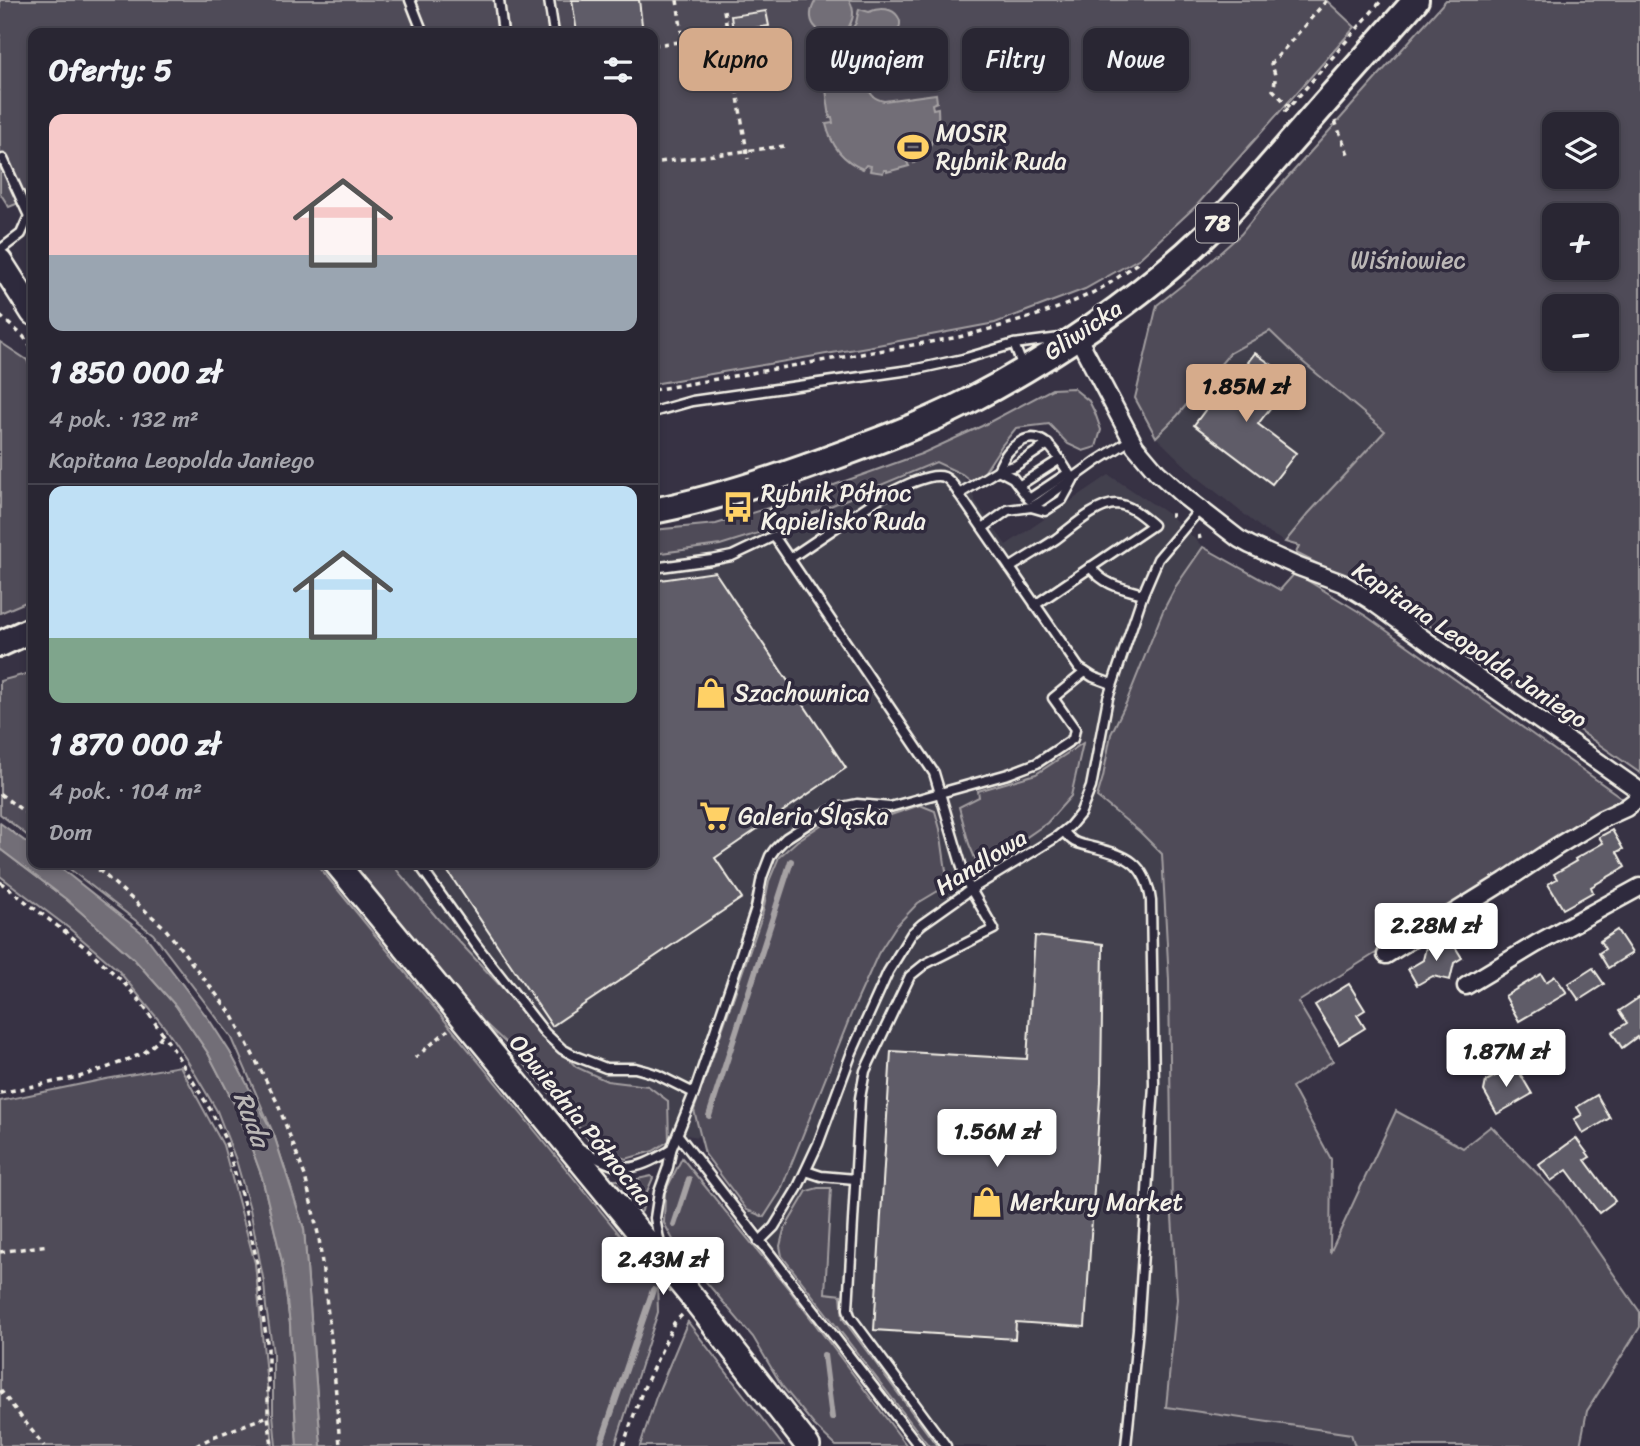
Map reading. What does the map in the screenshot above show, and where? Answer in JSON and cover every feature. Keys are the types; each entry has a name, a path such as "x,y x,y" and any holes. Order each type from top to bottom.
{"main road":[{"name":"Gliwicka","path":"658,510 711,498 783,476 932,418 977,397 1077,336 1168,269 1209,232 1416,0"},
{"path":"0,261 28,305"},
{"path":"3,643 28,631"},
{"path":"3,643 28,638"},
{"name":"Obwiednia Północna","path":"340,868 697,1303 808,1446"}],"street":[{"name":"Kapitana Leopolda Janiego","path":"1077,336 1145,460 1200,509 1264,553 1342,583 1362,594 1640,791"},
{"path":"1386,955 1640,797"},
{"path":"1466,986 1640,887"}],"lane":[{"path":"411,0 421,28"},
{"path":"499,0 502,28"},
{"path":"549,0 553,28"},
{"path":"3,159 28,214"},
{"path":"0,250 21,234 28,218"},
{"path":"658,411 692,401 917,369 1014,344 1077,336"},
{"path":"1014,344 1024,370"},
{"path":"998,470 1006,452 1022,441 1034,437 1041,438 1048,444 1070,476"},
{"path":"998,470 1013,478 1029,499 1132,439"},
{"path":"959,494 998,470 1015,466 1048,444"},
{"path":"1020,485 1059,460"},
{"path":"983,528 1008,510 1031,507 1070,476"},
{"path":"789,559 893,491 925,478 943,477 950,481 1075,663 1085,672 1112,684"},
{"path":"1010,568 1104,506 1125,506 1153,525 1035,605"},
{"name":"Handlowa","path":"759,1242 782,1216 806,1171 852,1052 896,957 912,933 970,890 1064,832 1080,814 1088,798 1112,684 1143,594 1158,559 1200,509"},
{"path":"658,567 732,556 774,536 934,773 966,881 993,929 925,964 910,976 865,1071 860,1098 848,1309 946,1446"},
{"path":"1090,567 1102,580 1143,594"},
{"path":"664,1263 655,1218 656,1204 671,1150 694,1093 770,856 780,843 836,808 857,804 890,807 1037,763 1073,739 1075,729 1054,698 1085,672"},
{"path":"1064,832 1077,844 1123,856 1136,866 1145,875 1151,901 1154,1085 1138,1329 1126,1446"},
{"path":"422,868 477,946 545,1033 562,1049 606,1068 635,1068 658,1075 694,1093"},
{"path":"678,1135 919,1446"},
{"path":"560,1136 602,1161 621,1168 643,1165 671,1150"},
{"path":"806,1171 821,1176 855,1179"}],"path":[{"path":"677,0 681,28"},
{"path":"1290,107 1273,89 1276,80 1271,64 1327,0"},
{"path":"1281,117 1382,0"},
{"path":"724,10 748,159"},
{"path":"658,44 679,42"},
{"path":"1334,119 1348,154"},
{"path":"660,162 783,146"},
{"path":"658,389 987,330 1053,310 1103,287 1149,256"},
{"path":"0,316 28,342"},
{"path":"769,508 776,528"},
{"path":"0,794 28,814"},
{"path":"97,868 164,927 233,1016 277,1102 305,1176 319,1238 334,1356 340,1446"},
{"path":"0,882 107,966 140,1001 163,1033 225,1139 258,1266 268,1348 268,1416 272,1446"},
{"path":"415,1058 463,1017"},
{"path":"0,1093 79,1077 109,1067 144,1053 163,1033"},
{"path":"0,1252 49,1245"},
{"path":"623,1446 642,1392 674,1323 697,1303"},
{"path":"0,1391 44,1446"},
{"path":"196,1446 268,1416"}],"shaded area":[{"path":"1270,331 1385,431 1285,542 1265,531 1196,476 1156,437 1230,353"},
{"path":"953,455 977,504 1006,545 1109,475 1171,516 1203,547 1176,586 1163,611 1111,734 1097,797 1139,831 1162,854 1169,980 1172,1216 1177,1299 1166,1407 1351,1434 1355,1446 929,1446 705,1154 699,1137 679,1134 614,1143 395,868 658,868 658,553 720,545 787,524"}],"green space":[{"name":"MOSiR Rybnik Ruda","path":"0,0 1326,0 1355,27 1197,205 1140,258 1085,289 995,323 658,383 658,28 28,28 28,199 9,207 0,193"},
{"name":"Wiśniowiec","path":"1446,0 1640,0 1640,773 1403,607 1296,553 1299,546 1285,542 1385,431 1270,331 1230,353 1156,437 1135,398 1157,305 1241,234 1272,195"},
{"path":"0,342 28,362 28,601 0,613"},
{"path":"1073,388 1089,401 1101,430 1096,447 1083,451 1068,444 1049,424 1016,428 976,485 962,474 936,462 787,524 720,545 658,553 658,530 716,524 921,454 1052,389"},
{"path":"1203,547 1280,590 1295,573 1366,616 1622,798 1298,1002 1333,1061 1292,1087 1331,1159 1330,1253 1396,1111 1463,1148 1491,1126 1560,1197 1640,1312 1640,1327 1587,1411 1580,1446 1355,1446 1351,1434 1166,1407 1177,1299 1172,1216 1169,980 1162,854 1139,831 1097,797 1111,734 1163,611 1176,586"},
{"path":"28,673 28,836 0,814 0,681"},
{"path":"1083,743 1071,796 1047,823 985,866 977,863 959,807 979,797 978,791 1036,774"},
{"path":"920,805 935,811 948,885 918,903 896,926 878,954 780,1192 764,1217 747,1210 705,1154 694,1110 762,916 769,881 779,857 797,841 833,817 857,813 885,817"},
{"path":"0,849 66,899 134,959 176,1006 208,1053 238,1111 262,1177 282,1262 290,1324 297,1446 276,1446 273,1353 264,1283 250,1209 236,1160 217,1111 166,1029 118,970 70,929 0,876"},
{"path":"68,868 320,868 657,1280 658,1312 615,1446 321,1446 304,1229 274,1135 232,1038 153,934"},
{"path":"356,868 395,868 438,919 576,1067 607,1081 648,1086 668,1101 669,1141 653,1151 626,1159 604,1152 591,1143 507,1044 461,1001"},
{"path":"180,1066 223,1145 255,1263 273,1446 0,1446 0,1101"},
{"path":"682,1158 788,1288 907,1446 836,1446 814,1425 782,1386 753,1337 678,1249 664,1223 665,1192"},
{"path":"653,1178 640,1213 613,1180"},
{"path":"831,1188 825,1293 841,1295 843,1319 937,1446 929,1446 782,1256 780,1246 784,1230 807,1191"},
{"path":"688,1321 783,1446 640,1446 656,1397"}],"water":[{"path":"816,0 849,0 853,16 848,28 814,26 811,14"},
{"path":"859,9 869,12 886,9 898,16 899,28 852,28"},
{"path":"826,91 870,91 877,99 884,101 936,94 937,102 932,104 933,109 938,108 936,131 926,152 914,163 912,158 907,162 909,166 887,172 884,170 883,173 870,171 871,166 866,165 863,169 844,157 828,132 826,124 833,123"},
{"name":"Ruda","path":"0,823 28,843 28,868 60,868 145,935 230,1052 274,1135 304,1229 321,1446 297,1446 290,1324 282,1262 262,1177 238,1111 208,1053 176,1006 134,959 66,899 0,849"}],"building":[{"path":"572,0 639,0 642,28 576,28"},
{"path":"766,11 769,26 733,28 731,16"},
{"path":"1255,353 1272,365 1252,392 1271,407 1258,424 1296,453 1272,484 1194,425 1218,393 1222,396"},
{"name":"Galeria Śląska","path":"715,572 846,768 715,858 742,898 552,1026 445,868 658,868 658,580"},
{"path":"1612,830 1623,849 1617,852 1625,867 1591,887 1593,892 1563,909 1548,884 1557,879 1554,874 1603,843 1599,837"},
{"path":"1617,930 1632,953 1608,968 1599,953 1605,949 1600,941"},
{"name":"Merkury Market","path":"1035,936 1103,944 1101,1082 1085,1327 1016,1322 1015,1339 874,1330 891,1051 1027,1059"},
{"path":"1452,942 1462,958 1454,963 1450,980 1433,976 1417,985 1408,969 1423,960 1427,943 1444,947"},
{"path":"1593,968 1604,984 1579,1000 1568,984"},
{"path":"1541,974 1546,982 1555,976 1567,993 1519,1021 1505,996"},
{"path":"1349,984 1365,1010 1357,1015 1365,1028 1339,1044 1315,1005"},
{"path":"1640,997 1640,1041 1637,1037 1622,1048 1612,1032 1627,1023 1619,1011"},
{"path":"1515,1065 1532,1094 1497,1114 1484,1091 1486,1081"},
{"path":"1597,1095 1610,1118 1583,1134 1574,1119 1582,1115 1577,1107"},
{"path":"1576,1138 1590,1157 1585,1160 1615,1201 1599,1213 1567,1170 1551,1181 1539,1165"}],"waterway":[{"path":"709,1116 791,861"},
{"path":"674,1225 689,1179"},
{"path":"600,1446 653,1290"},
{"path":"824,1355 832,1418"}],"place":[{"name":"MOSiR Rybnik Ruda","path":"913,147"},
{"name":"Rybnik Północ Kąpielisko Ruda","path":"738,507"},
{"name":"Szachownica","path":"711,693"},
{"name":"Galeria Śląska","path":"715,816"},
{"name":"Merkury Market","path":"987,1202"}]}
